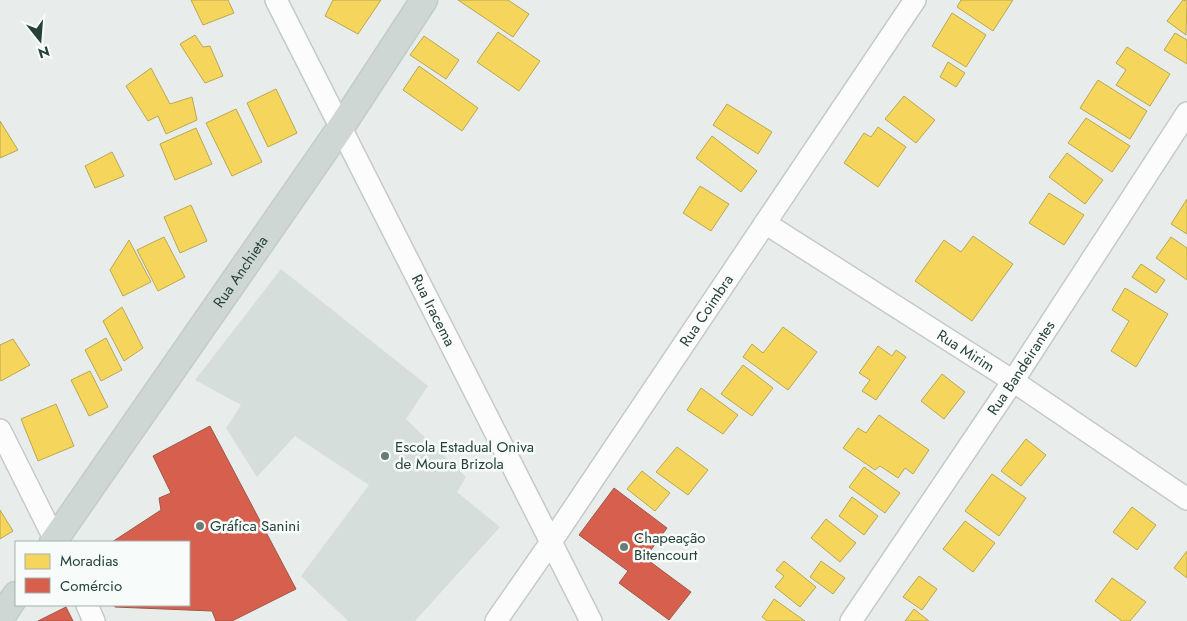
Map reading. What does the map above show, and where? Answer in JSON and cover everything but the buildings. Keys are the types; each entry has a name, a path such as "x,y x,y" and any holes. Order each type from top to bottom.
{"main road":[{"name":"Rua Anchieta","path":"55,541 341,127 424,0"},
{"path":"0,618 15,596"}],"street":[{"name":"Rua Iracema","path":"276,0 591,621"},
{"name":"Rua Coimbra","path":"496,621 915,0"},
{"name":"Rua Bandeirantes","path":"851,621 1013,381 1187,113"},
{"name":"Rua Mirim","path":"765,223 1013,381 1187,498"},
{"path":"0,430 55,541"},
{"path":"86,606 94,621"}],"shaded area":[{"name":"Escola Estadual Oniva de Moura Brizola","path":"281,269 428,386 406,419 466,477 457,492 500,527 415,621 348,621 301,576 369,485 295,436 257,477 226,428 241,405 195,380"}],"place":[{"name":"Escola Estadual Oniva de Moura Brizola","path":"385,456"},
{"name":"Gráfica Sanini","path":"200,526"},
{"name":"Chapeação Bitencourt","path":"624,547"}]}
